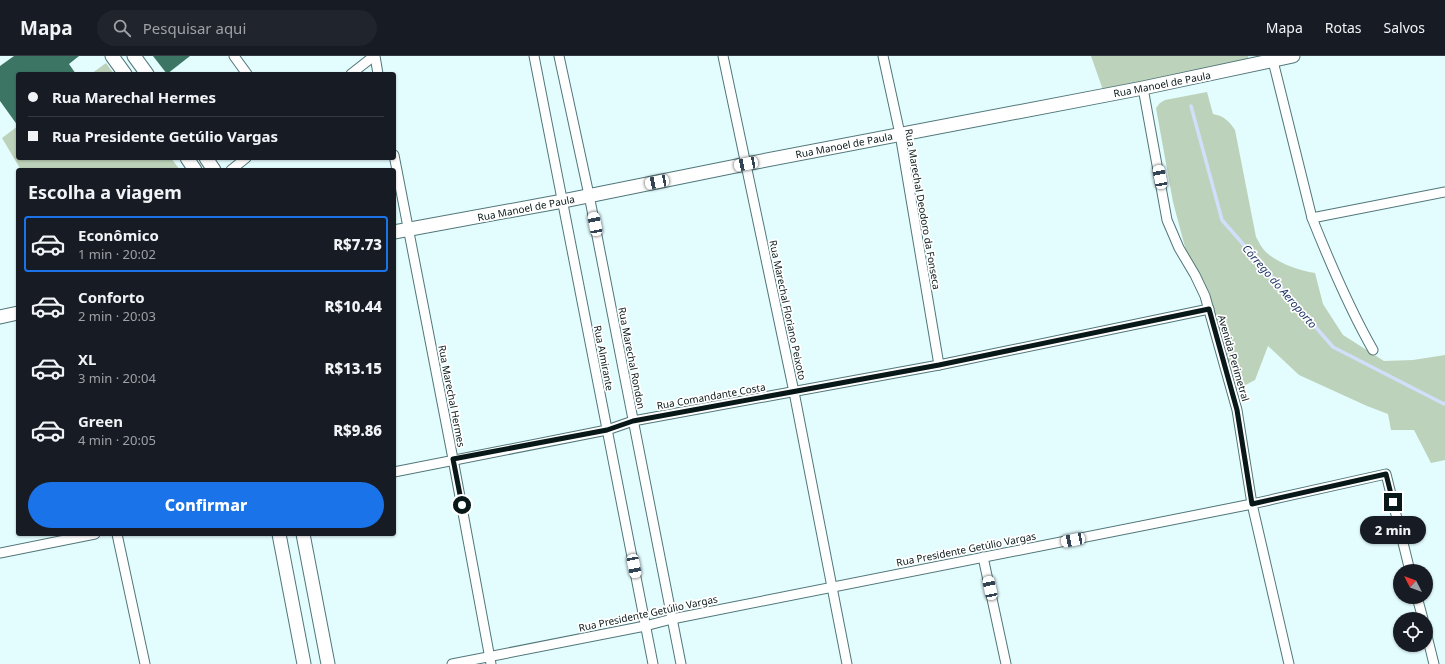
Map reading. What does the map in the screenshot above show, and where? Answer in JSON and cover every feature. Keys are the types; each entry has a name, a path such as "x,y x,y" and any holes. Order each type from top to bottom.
{"main road":[{"path":"112,56 124,72"},
{"path":"134,56 146,72"},
{"name":"Rua Manoel de Paula","path":"396,232 1144,88 1294,56"},
{"path":"0,317 16,313"},
{"path":"279,536 304,664"},
{"path":"303,536 328,664"}],"street":[{"path":"234,56 246,72"},
{"path":"354,72 374,56 378,72"},
{"name":"Rua Almirante","path":"534,56 653,664"},
{"name":"Rua Marechal Rondon","path":"559,56 589,195 681,664"},
{"name":"Rua Marechal Floriano Peixoto","path":"723,56 794,392 847,664"},
{"name":"Rua Marechal Deodoro da Fonseca","path":"883,56 900,134 939,365"},
{"path":"1273,61 1312,218 1349,305 1373,350"},
{"name":"Avenida Perimetral","path":"1144,88 1168,220 1179,248 1195,275 1205,296 1237,410 1252,504 1289,664"},
{"path":"234,168 244,160"},
{"name":"Rua Marechal Hermes","path":"395,160 453,459 490,660"},
{"path":"1312,218 1445,192"},
{"name":"Rua Comandante Costa","path":"396,472 453,459 607,430 633,421 939,365 1209,309"},
{"name":"Rua Presidente Getúlio Vargas","path":"452,664 490,660 672,619 1252,504 1386,474 1408,564"},
{"path":"0,553 85,536"},
{"path":"117,536 144,664"},
{"path":"983,557 1006,664"},
{"path":"1431,652 1434,664"}],"green space":[{"path":"1091,56 1248,56 1249,60 1103,90"},
{"path":"106,63 113,72 94,72"},
{"path":"1207,92 1213,114 1226,119 1235,130 1256,237 1265,251 1283,263 1315,273 1323,304 1343,335 1384,361 1413,360 1445,355 1445,460 1431,463 1414,430 1391,430 1388,414 1299,375 1268,346 1255,380 1236,390 1207,289 1186,251 1173,202 1156,108 1165,100"},
{"path":"16,128 16,160 172,160 178,168 20,168 2,138"}],"building":[{"path":"14,56 79,56 69,64 75,72 16,72 16,123 0,101 0,66"},
{"path":"153,56 190,56 170,72 165,72"}],"waterway":[{"name":"Córrego do Aeroporto","path":"1191,106 1222,220 1333,347 1444,404 1445,403"}],"route":[{"path":"462,505 453,459 607,430 633,421 939,365 1209,309 1237,410 1252,504 1386,474 1393,502"}]}
